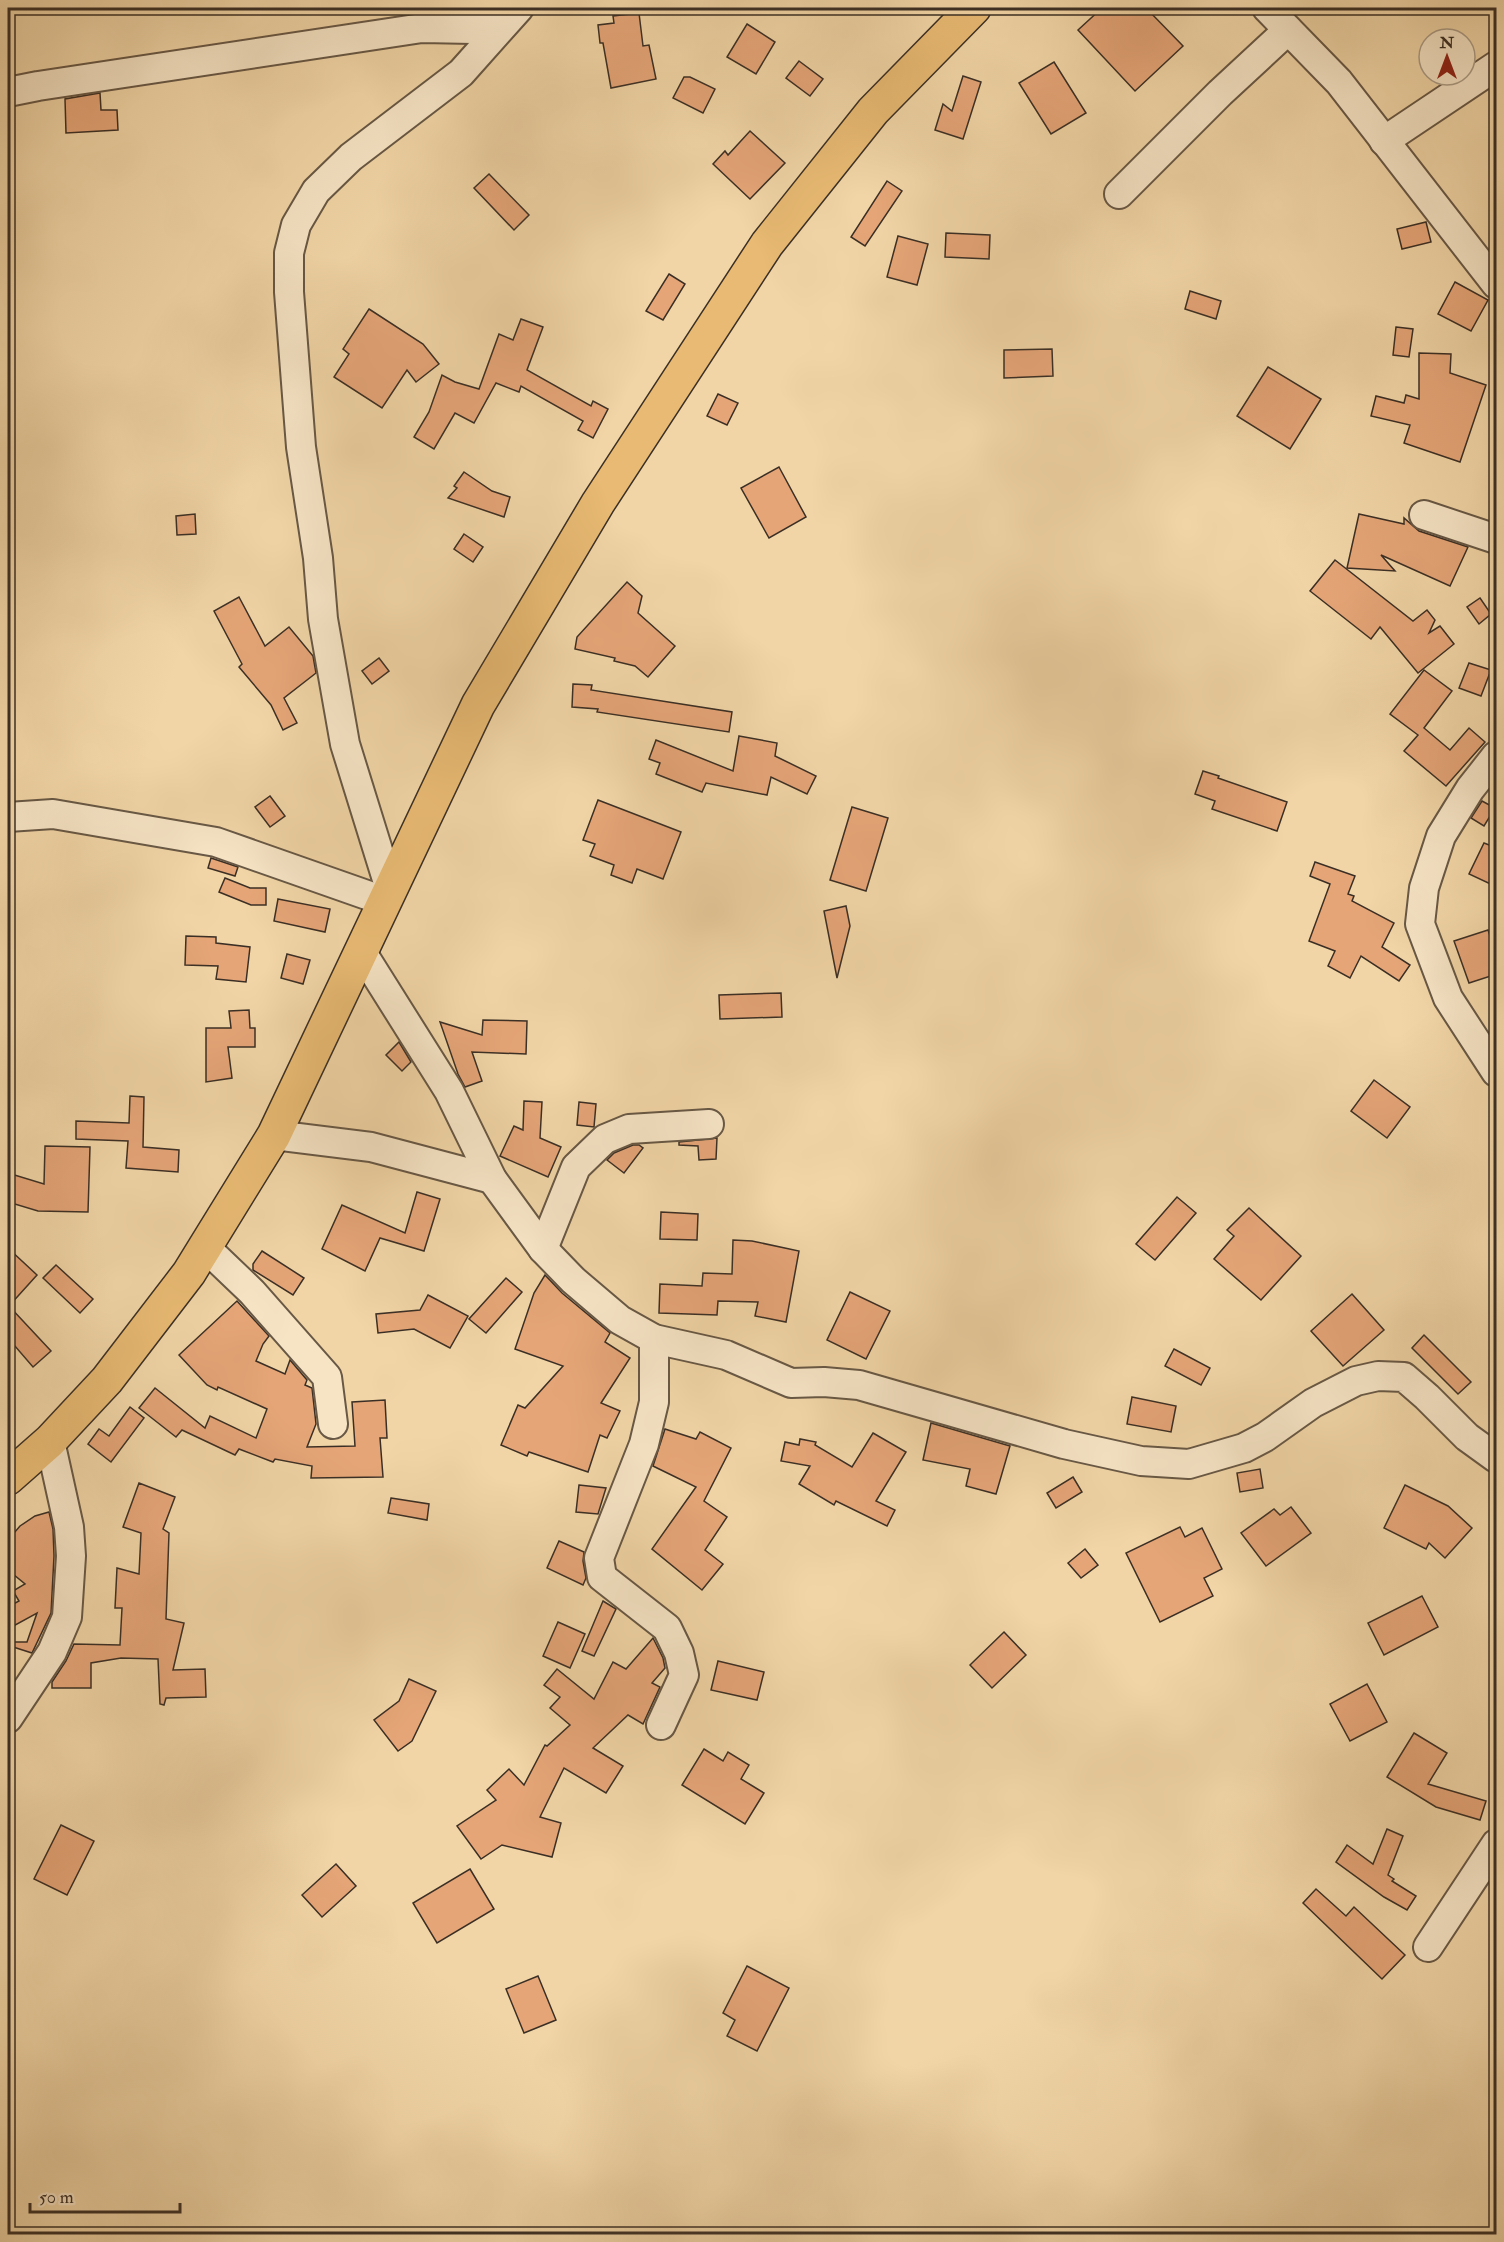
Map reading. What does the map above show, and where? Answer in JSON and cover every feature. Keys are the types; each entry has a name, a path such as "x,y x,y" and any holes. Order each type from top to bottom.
{"main road":[{"path":"8,1478 50,1441 107,1380 189,1273 274,1135 478,705 598,503 767,244 873,111 974,8"}],"street":[{"path":"1267,8 1339,82 1497,284"},
{"path":"387,895 345,744 323,619 318,558 301,447 289,292 289,253 296,225 316,191 351,157 461,74 510,17"},
{"path":"8,92 422,28 473,29 510,17"},
{"path":"1119,194 1287,30"},
{"path":"1384,141 1497,66"},
{"path":"1424,515 1497,540"},
{"path":"1497,756 1470,789 1441,836 1424,888 1420,924 1448,998 1497,1072"},
{"path":"8,817 52,814 216,842 387,895"},
{"path":"361,951 450,1091 492,1179 543,1249 573,1280 620,1320 654,1339 726,1355 791,1383 824,1382 859,1385 1065,1444 1141,1461 1189,1464 1244,1448 1265,1437 1312,1403 1356,1381 1378,1376 1404,1377 1467,1437 1497,1458"},
{"path":"543,1249 576,1167 605,1139 629,1129 709,1124"},
{"path":"274,1135 371,1147 492,1179"},
{"path":"205,1247 252,1292 327,1377 333,1424"},
{"path":"654,1339 654,1402 644,1444 599,1558 602,1577 667,1628 679,1653 684,1675 661,1725"},
{"path":"8,1718 52,1652 67,1617 71,1556 69,1527 50,1441"},
{"path":"1428,1947 1497,1844"}],"building":[{"path":"1102,8 1146,8 1183,46 1135,91 1078,30"},
{"path":"639,13 643,46 649,45 656,79 611,88 598,25 614,23 613,16"},
{"path":"747,24 775,42 756,74 727,57"},
{"path":"799,61 823,79 810,96 786,78"},
{"path":"1054,62 1086,113 1051,134 1019,83"},
{"path":"963,76 981,82 963,139 935,130 943,104 952,111"},
{"path":"684,77 690,77 715,89 703,113 673,98"},
{"path":"100,93 101,110 117,110 118,130 66,133 65,99"},
{"path":"750,131 785,163 750,199 713,164 725,151 728,155"},
{"path":"489,174 529,215 514,230 474,188"},
{"path":"887,181 902,191 865,246 851,237"},
{"path":"1426,222 1431,242 1402,249 1397,229"},
{"path":"946,233 990,235 989,259 945,257"},
{"path":"898,236 928,244 917,285 887,277"},
{"path":"669,274 685,284 663,320 646,311"},
{"path":"1455,282 1488,300 1471,331 1438,314"},
{"path":"1190,291 1221,301 1216,319 1185,309"},
{"path":"369,309 423,344 439,364 416,382 407,370 382,408 334,377 349,354 343,349"},
{"path":"521,319 543,327 527,370 591,406 593,401 608,409 593,438 578,430 583,421 521,386 519,392 496,383 474,423 455,413 434,449 414,437 429,412 442,375 455,382 479,389 499,334 513,340"},
{"path":"1396,327 1413,329 1409,357 1393,355"},
{"path":"1052,349 1053,376 1004,378 1004,350"},
{"path":"1419,353 1451,354 1450,373 1486,385 1460,462 1404,443 1410,425 1371,416 1376,396 1404,403 1406,395 1419,399"},
{"path":"1268,367 1321,399 1290,449 1237,416"},
{"path":"718,394 738,403 727,425 707,416"},
{"path":"779,467 806,517 769,538 741,488"},
{"path":"464,472 492,491 510,497 504,517 448,498 457,488 454,486"},
{"path":"195,514 196,534 177,535 176,516"},
{"path":"1359,514 1404,524 1404,518 1419,531 1468,547 1450,586 1381,555 1395,571 1347,568"},
{"path":"464,534 483,547 473,562 454,549"},
{"path":"1335,560 1413,621 1427,610 1435,620 1429,633 1440,626 1454,644 1418,673 1380,627 1371,639 1310,591"},
{"path":"627,582 642,596 638,613 675,646 648,677 635,666 614,661 615,658 575,649 577,637"},
{"path":"239,597 265,646 289,627 313,656 316,673 284,698 297,723 283,730 271,705 239,667 242,664 214,611"},
{"path":"1480,598 1491,614 1479,624 1467,607"},
{"path":"379,658 389,671 372,684 362,671"},
{"path":"1469,663 1491,670 1481,696 1459,688"},
{"path":"1424,670 1452,691 1424,728 1450,750 1469,728 1485,742 1446,786 1404,751 1418,735 1390,714"},
{"path":"573,684 592,685 591,690 732,712 729,732 597,712 598,709 572,707"},
{"path":"739,736 777,743 775,756 816,776 807,794 771,777 767,795 706,783 702,792 656,774 660,763 649,759 656,740 733,771"},
{"path":"1203,771 1287,802 1277,831 1212,809 1215,801 1195,794"},
{"path":"270,796 285,816 270,827 255,807"},
{"path":"598,800 681,832 663,879 637,869 632,883 611,875 614,865 590,856 595,844 583,840"},
{"path":"1482,801 1495,808 1484,826 1471,818"},
{"path":"852,807 888,818 866,891 830,880"},
{"path":"1484,843 1497,848 1497,887 1469,874"},
{"path":"211,858 238,867 235,876 208,868"},
{"path":"1315,862 1355,876 1348,894 1354,896 1352,901 1394,923 1382,947 1410,965 1399,981 1361,956 1350,978 1328,966 1335,951 1309,941 1330,884 1310,876"},
{"path":"225,878 250,888 266,888 266,905 251,905 219,892"},
{"path":"278,899 330,909 325,932 274,921"},
{"path":"846,906 850,926 837,978 824,911"},
{"path":"1488,930 1497,956 1497,974 1469,983 1454,941"},
{"path":"186,936 216,937 216,943 250,947 246,982 216,979 218,966 185,965"},
{"path":"287,954 310,960 303,984 281,978"},
{"path":"781,993 782,1017 720,1019 719,995"},
{"path":"249,1010 250,1028 255,1028 255,1047 228,1047 232,1078 206,1082 206,1028 231,1028 229,1011"},
{"path":"483,1020 527,1021 526,1054 472,1052 482,1081 465,1087 458,1074 440,1022 482,1035"},
{"path":"399,1042 411,1062 402,1071 386,1055"},
{"path":"1374,1080 1410,1107 1387,1138 1351,1111"},
{"path":"130,1096 144,1097 143,1147 179,1150 178,1172 126,1168 128,1141 76,1139 76,1121 129,1123"},
{"path":"524,1101 542,1102 540,1138 561,1147 548,1177 500,1156 514,1126 523,1130"},
{"path":"579,1102 596,1104 594,1127 577,1125"},
{"path":"717,1138 716,1159 699,1160 698,1146 679,1145 679,1142"},
{"path":"633,1145 643,1148 624,1173 607,1160 614,1153"},
{"path":"45,1146 90,1147 88,1212 38,1211 8,1202 8,1173 44,1184"},
{"path":"417,1192 440,1199 424,1251 380,1238 365,1271 322,1249 342,1205 405,1233"},
{"path":"1177,1197 1196,1213 1155,1260 1136,1244"},
{"path":"1249,1208 1301,1256 1261,1300 1214,1259 1234,1236 1227,1230"},
{"path":"661,1212 698,1214 697,1240 660,1239"},
{"path":"733,1240 752,1241 799,1251 786,1322 755,1316 758,1302 718,1301 717,1315 659,1313 660,1284 702,1286 703,1273 732,1274"},
{"path":"8,1248 37,1275 9,1306 51,1351 33,1367 8,1338"},
{"path":"262,1251 304,1278 293,1295 253,1270 253,1264"},
{"path":"56,1265 93,1299 80,1313 43,1278"},
{"path":"545,1275 562,1293 610,1333 605,1342 630,1358 601,1403 620,1411 607,1438 600,1435 588,1472 529,1452 527,1456 501,1445 518,1405 525,1408 563,1366 515,1349 534,1293"},
{"path":"506,1278 522,1292 486,1333 469,1319"},
{"path":"850,1292 890,1311 866,1359 827,1340"},
{"path":"1352,1294 1384,1330 1343,1366 1311,1331"},
{"path":"428,1295 468,1316 450,1348 414,1329 378,1333 376,1314 420,1310"},
{"path":"237,1301 269,1336 256,1361 285,1374 290,1360 307,1380 305,1385 312,1388 316,1424 307,1447 355,1446 352,1402 385,1400 387,1438 380,1438 383,1477 311,1478 312,1466 275,1459 273,1462 239,1449 235,1455 182,1430 176,1437 139,1408 155,1388 205,1428 210,1416 256,1438 267,1409 218,1387 217,1390 207,1385 179,1355"},
{"path":"1424,1335 1471,1382 1458,1394 1412,1348"},
{"path":"1174,1349 1210,1368 1201,1385 1165,1366"},
{"path":"1132,1397 1176,1406 1171,1432 1127,1424"},
{"path":"130,1407 144,1418 111,1462 88,1444 99,1429 109,1436"},
{"path":"931,1423 1010,1446 996,1494 966,1486 970,1469 923,1460"},
{"path":"665,1429 696,1439 700,1432 731,1448 704,1501 727,1517 705,1550 723,1564 702,1590 652,1549 696,1487 653,1466"},
{"path":"873,1433 906,1452 876,1501 895,1510 887,1526 836,1501 834,1505 799,1484 810,1466 781,1461 785,1442 799,1445 800,1439 816,1442 815,1445 852,1467"},
{"path":"1260,1469 1263,1488 1240,1492 1237,1473"},
{"path":"1073,1477 1082,1492 1056,1508 1047,1493"},
{"path":"139,1483 175,1497 163,1529 169,1533 166,1619 184,1623 173,1670 205,1669 206,1697 166,1698 164,1705 160,1704 158,1659 121,1658 91,1663 91,1688 52,1688 52,1682 74,1644 120,1645 122,1608 115,1608 117,1568 139,1574 141,1533 123,1527"},
{"path":"579,1485 606,1488 598,1514 576,1512"},
{"path":"1405,1485 1448,1506 1472,1528 1445,1558 1429,1543 1426,1549 1384,1528"},
{"path":"391,1498 429,1504 427,1520 388,1513"},
{"path":"1291,1507 1311,1533 1266,1566 1241,1533 1274,1509 1280,1515"},
{"path":"49,1512 53,1529 54,1556 51,1613 32,1653 10,1646 11,1642 27,1642 37,1613 8,1629 8,1607 19,1601 13,1591 25,1584 8,1570 8,1540 20,1526 35,1516"},
{"path":"1180,1527 1185,1537 1202,1528 1222,1569 1204,1578 1213,1596 1160,1622 1126,1553"},
{"path":"559,1541 584,1552 586,1578 583,1585 547,1568"},
{"path":"1085,1549 1098,1565 1081,1578 1068,1563"},
{"path":"1422,1596 1438,1627 1384,1655 1368,1623"},
{"path":"603,1601 616,1609 594,1656 582,1651"},
{"path":"558,1622 585,1634 570,1668 543,1656"},
{"path":"1004,1632 1026,1655 992,1688 970,1665"},
{"path":"653,1638 663,1658 665,1668 652,1683 660,1687 643,1724 628,1715 593,1748 623,1766 606,1793 564,1768 540,1817 561,1823 552,1857 502,1845 481,1859 457,1826 496,1800 487,1790 509,1769 524,1785 545,1745 547,1746 570,1725 550,1708 560,1697 544,1685 557,1669 594,1699 613,1662 626,1669"},
{"path":"718,1661 764,1672 757,1700 711,1690"},
{"path":"409,1679 436,1691 412,1741 398,1751 374,1720 399,1701"},
{"path":"1367,1684 1387,1722 1350,1741 1330,1704"},
{"path":"1414,1733 1447,1753 1428,1784 1486,1801 1480,1820 1436,1807 1387,1777"},
{"path":"704,1749 723,1761 728,1752 749,1765 741,1779 764,1793 745,1824 682,1785"},
{"path":"61,1825 94,1841 67,1895 34,1879"},
{"path":"1387,1829 1403,1836 1388,1875 1394,1879 1392,1881 1416,1896 1407,1910 1384,1897 1336,1862 1347,1845 1373,1864"},
{"path":"336,1864 356,1886 322,1917 302,1895"},
{"path":"470,1869 494,1909 437,1943 413,1903"},
{"path":"1316,1889 1346,1916 1354,1907 1405,1955 1382,1979 1303,1903"},
{"path":"747,1966 789,1988 757,2051 727,2036 735,2020 723,2013"},
{"path":"538,1976 556,2020 524,2033 506,1989"}]}
